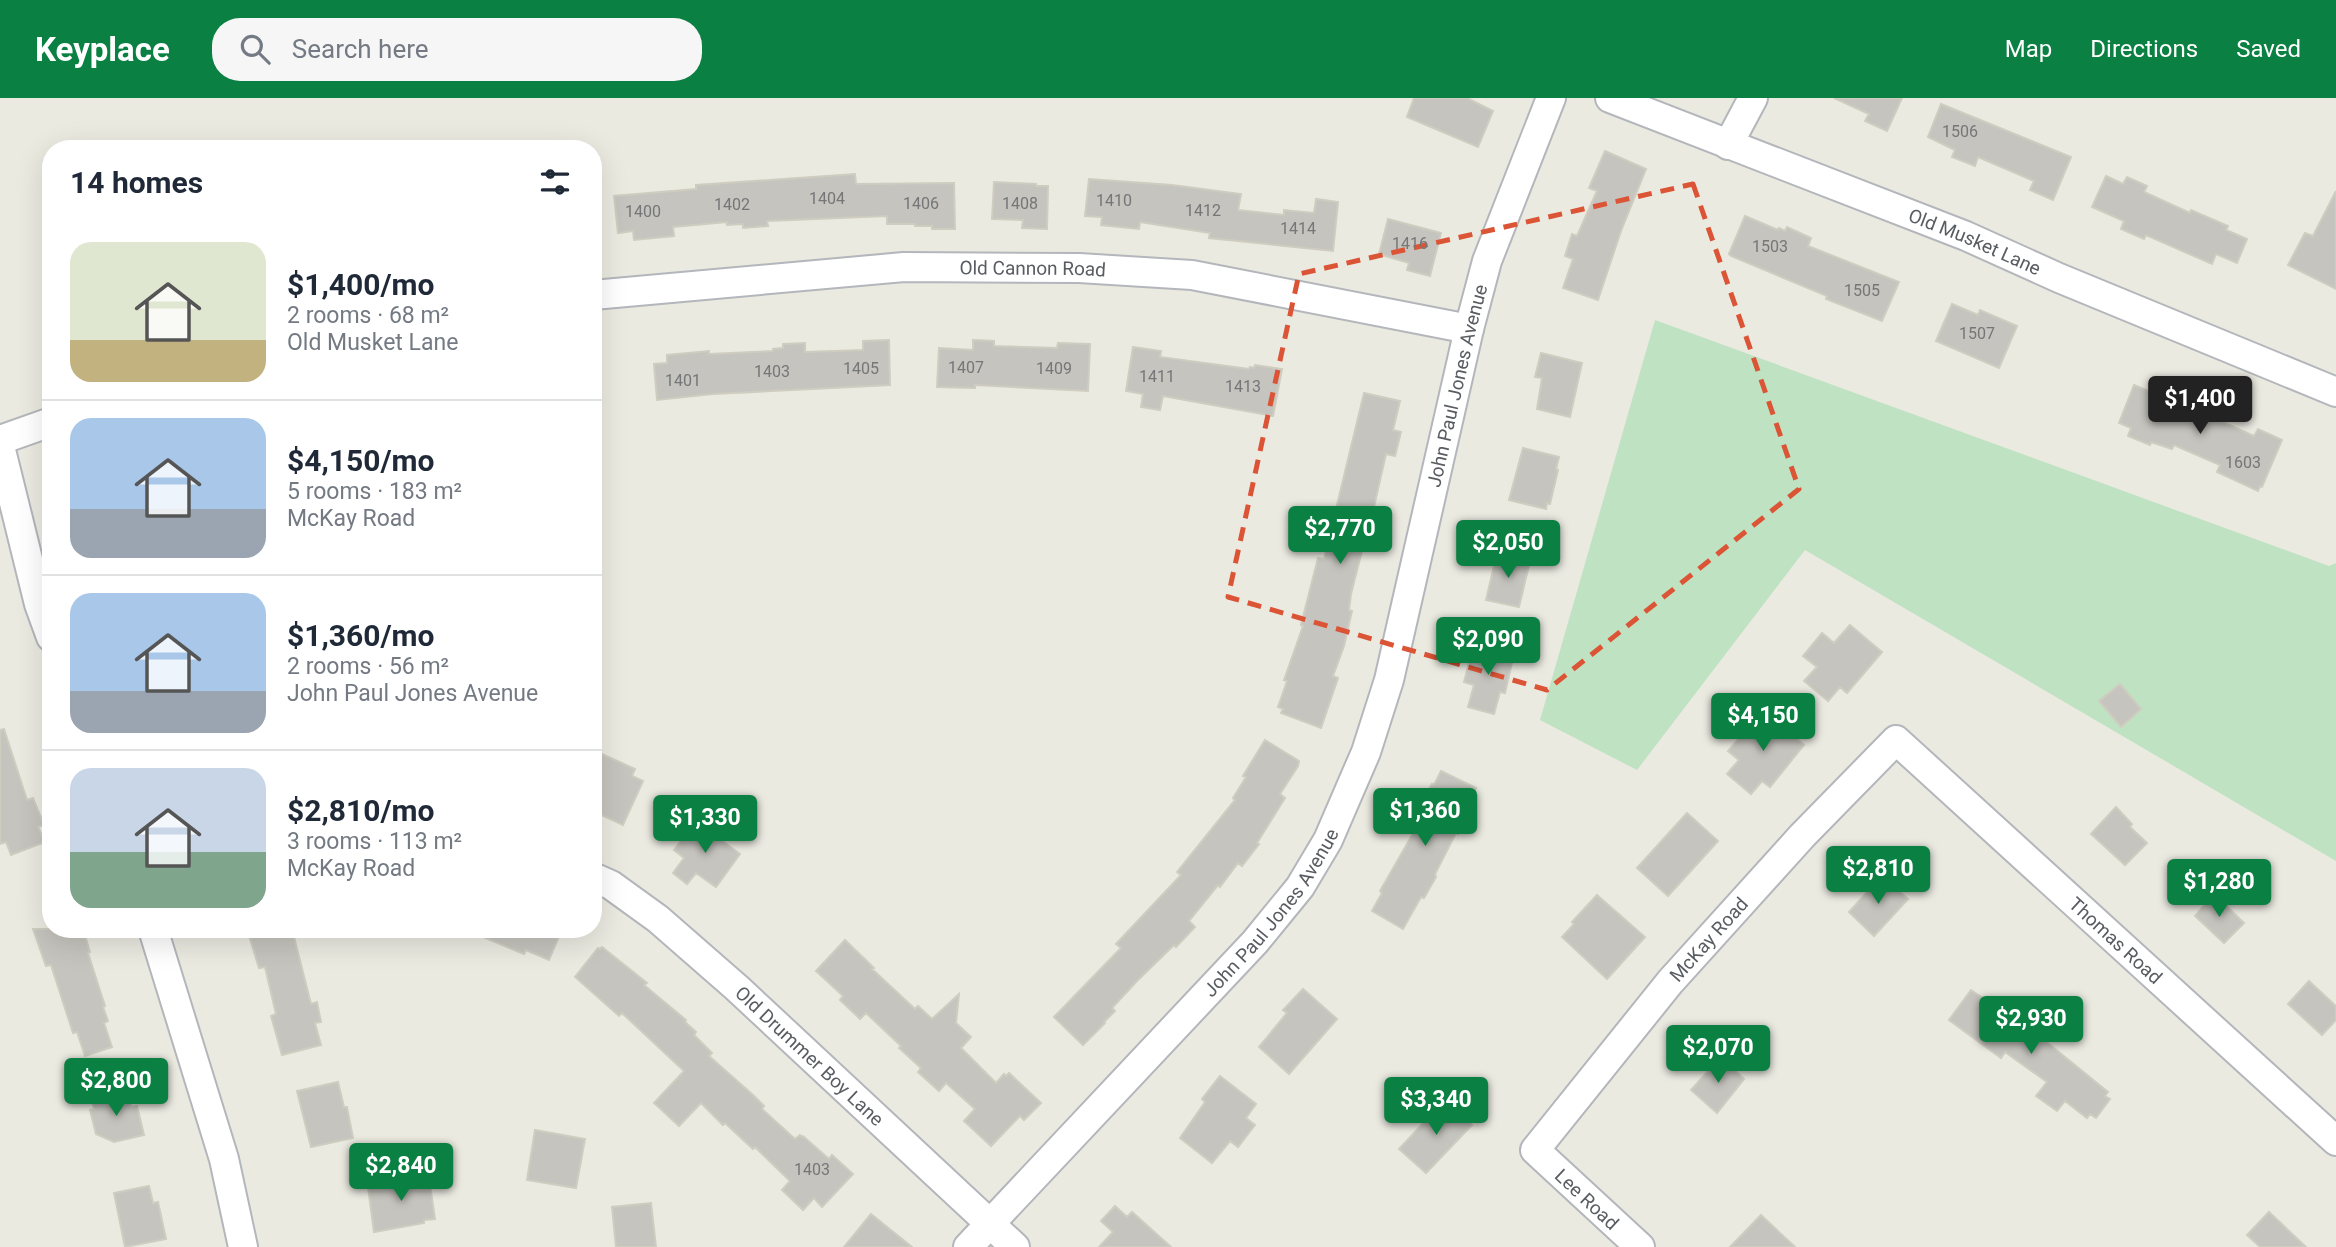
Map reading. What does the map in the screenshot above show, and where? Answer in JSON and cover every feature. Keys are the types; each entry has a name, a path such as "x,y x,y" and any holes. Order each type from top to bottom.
{"street":[{"name":"John Paul Jones Avenue","path":"968,1247 1255,942 1300,887 1328,840 1366,752 1389,680 1469,329 1488,261 1551,98"},
{"name":"Old Musket Lane","path":"1610,98 1966,236 2059,278 2336,392"},
{"path":"1728,145 1753,98"},
{"name":"Old Cannon Road","path":"602,294 904,267 1079,268 1192,275 1469,329"},
{"path":"0,440 42,425"},
{"path":"0,446 42,612"},
{"name":"Thomas Road","path":"1896,740 2336,1141"},
{"name":"McKay Road","path":"1535,1150 1670,982 1801,836 1896,740"},
{"name":"Old Drummer Boy Lane","path":"602,881 658,919 737,988 1015,1247"},
{"path":"156,938 224,1159 243,1247"},
{"name":"Lee Road","path":"1535,1150 1640,1247"}],"highlighted area":[{"path":"1693,184 1799,489 1547,690 1228,597 1299,274"}],"green space":[{"path":"1655,320 2329,566 2336,563 2336,861 1805,550 1637,770 1540,720"}],"building":[{"path":"1414,98 1467,98 1493,111 1478,147 1407,117"},
{"path":"1834,98 1902,98 1887,131 1865,121 1869,114"},
{"path":"1941,104 2071,157 2053,200 2030,190 2034,181 1978,157 1975,166 1952,157 1955,150 1928,137"},
{"path":"1605,151 1646,169 1621,231 1598,300 1563,288 1573,259 1565,256 1572,234 1577,236 1597,191 1589,188"},
{"path":"855,174 856,184 954,183 955,229 887,224 887,216 767,221 768,226 743,228 743,224 727,225 727,222 673,227 674,236 634,240 633,231 618,233 614,196 696,189 696,185"},
{"path":"2106,176 2123,184 2127,177 2147,186 2144,192 2190,213 2191,210 2228,226 2226,230 2247,239 2237,263 2216,254 2212,264 2146,235 2144,239 2121,229 2124,221 2092,207"},
{"path":"1089,179 1172,185 1241,194 1238,210 1284,215 1284,210 1314,213 1316,199 1338,202 1333,251 1209,238 1210,233 1140,222 1139,229 1101,225 1102,217 1085,216"},
{"path":"994,182 1048,186 1047,229 1022,228 1023,220 992,219"},
{"path":"2336,191 2336,289 2288,265 2305,233 2313,236"},
{"path":"1745,216 1778,230 1779,228 1785,231 1787,227 1811,238 1808,246 1899,282 1882,321 1731,256 1729,254"},
{"path":"1388,219 1441,233 1430,276 1407,270 1409,263 1379,254"},
{"path":"1952,304 1978,315 1980,310 2017,326 1999,368 1936,341"},
{"path":"889,340 890,385 713,394 657,400 654,364 667,363 667,355 709,351 709,354 773,351 783,348 783,344 805,343 805,352 863,350 863,341"},
{"path":"973,340 994,341 994,346 1057,348 1058,343 1090,344 1088,391 975,385 975,388 937,387 939,348 973,350"},
{"path":"1133,347 1161,351 1160,357 1249,369 1255,365 1282,369 1273,416 1163,396 1160,410 1141,407 1143,394 1126,391"},
{"path":"1541,353 1582,363 1570,417 1537,409 1542,378 1535,377"},
{"path":"2134,385 2165,398 2168,391 2194,401 2191,408 2254,436 2258,429 2282,440 2262,487 2260,486 2258,491 2217,472 2220,465 2174,445 2172,449 2151,442 2150,445 2128,436 2131,428 2119,423"},
{"path":"1364,393 1400,401 1393,430 1401,432 1395,456 1386,454 1371,520 1379,522 1374,545 1364,543 1351,594 1349,610 1352,611 1344,646 1333,676 1338,678 1321,728 1281,713 1283,709 1278,707 1287,681 1284,680 1303,626 1301,625 1318,558 1324,559"},
{"path":"1523,448 1559,457 1550,504 1547,503 1546,509 1509,500"},
{"path":"1497,553 1530,561 1519,607 1486,600"},
{"path":"1850,625 1882,652 1847,693 1840,687 1828,701 1804,681 1817,667 1803,656 1822,633 1834,643"},
{"path":"1474,643 1514,654 1505,693 1500,692 1494,714 1468,707 1474,685 1464,682"},
{"path":"2120,684 2141,709 2121,727 2099,701"},
{"path":"1763,710 1804,745 1770,787 1762,781 1751,794 1727,774 1739,760 1728,751"},
{"path":"4,729 27,800 33,798 42,820 42,826 38,827 42,843 11,855 6,842 0,844 0,730"},
{"path":"1265,740 1299,761 1280,794 1285,798 1257,843 1259,844 1242,866 1238,863 1220,887 1218,885 1189,921 1195,927 1137,981 1112,1008 1115,1011 1105,1023 1083,1045 1054,1017 1121,948 1116,944 1181,875 1177,872 1235,800 1233,798 1246,777 1243,776"},
{"path":"602,754 635,769 632,776 643,781 623,825 602,815"},
{"path":"1441,771 1476,788 1458,834 1456,833 1435,874 1436,877 1403,929 1372,911 1382,893 1380,891 1419,823 1413,820"},
{"path":"2116,807 2132,824 2130,827 2147,843 2125,865 2091,834"},
{"path":"1687,813 1718,841 1668,896 1637,868"},
{"path":"695,822 706,829 709,825 725,836 721,840 740,854 716,887 696,873 687,884 673,873 684,858 674,850"},
{"path":"1882,876 1908,899 1874,936 1849,912"},
{"path":"2214,894 2244,923 2224,943 2195,916"},
{"path":"1597,895 1645,937 1607,979 1562,937"},
{"path":"33,929 42,929 42,938 86,938 105,1006 103,1007 108,1021 104,1023 112,1047 85,1056 77,1032 73,1033 51,965 46,966"},
{"path":"250,938 294,938 311,1004 317,1002 321,1022 315,1023 321,1045 282,1055 271,1016 276,1014 265,967 259,968"},
{"path":"486,938 558,938 549,960 526,950 524,954"},
{"path":"845,940 915,1009 918,1006 932,1019 959,994 956,1023 971,1037 961,1048 996,1083 1004,1074 1006,1076 1009,1073 1041,1103 1024,1120 1020,1116 991,1146 964,1121 975,1109 946,1083 939,1091 918,1072 921,1068 899,1048 901,1046 866,1013 860,1019 840,1000 843,996 816,971"},
{"path":"602,947 647,983 644,985 686,1020 696,1032 694,1035 712,1053 709,1056 753,1095 764,1106 762,1109 795,1139 803,1136 829,1159 832,1155 853,1174 822,1207 814,1198 803,1210 782,1190 790,1181 755,1147 753,1149 725,1123 723,1125 701,1103 679,1126 654,1103 684,1071 622,1013 619,1016 575,977 598,948"},
{"path":"2309,981 2336,1006 2336,1020 2322,1035 2288,1004"},
{"path":"1303,989 1337,1019 1289,1074 1259,1047 1287,1013 1283,1010"},
{"path":"1971,990 2038,1035 2108,1092 2105,1096 2110,1099 2096,1118 2090,1114 2087,1118 2065,1101 2057,1111 2036,1096 2047,1082 2005,1052 2001,1058 1949,1020"},
{"path":"1721,1057 1744,1079 1717,1113 1691,1090"},
{"path":"1220,1076 1256,1104 1246,1118 1255,1125 1238,1147 1230,1141 1212,1163 1180,1138 1205,1102 1202,1099"},
{"path":"338,1082 344,1107 347,1107 353,1138 311,1147 297,1091"},
{"path":"127,1091 131,1107 137,1106 144,1135 114,1142 96,1134 90,1110 94,1109 92,1100"},
{"path":"1445,1100 1472,1125 1426,1173 1399,1149"},
{"path":"535,1130 585,1139 576,1188 527,1180"},
{"path":"418,1175 418,1179 429,1178 435,1219 374,1232 368,1187 396,1183 395,1178"},
{"path":"149,1186 153,1203 158,1202 166,1239 125,1247 114,1193"},
{"path":"651,1203 656,1247 616,1247 612,1207"},
{"path":"1115,1206 1127,1217 1132,1212 1171,1247 1099,1247 1113,1232 1101,1221"},
{"path":"2269,1212 2306,1247 2260,1247 2247,1235"},
{"path":"871,1214 912,1247 844,1247"},
{"path":"1761,1215 1795,1247 1730,1247"}]}
